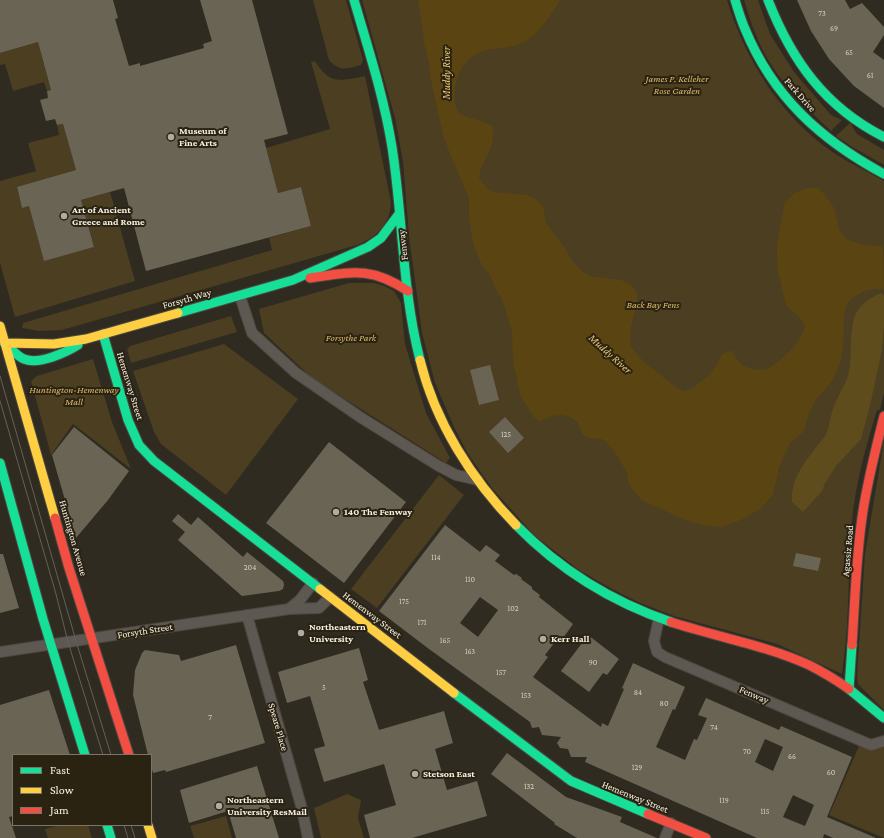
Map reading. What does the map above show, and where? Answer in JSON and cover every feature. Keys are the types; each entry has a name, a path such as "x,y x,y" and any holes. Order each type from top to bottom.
{"main road":[{"name":"Fenway","path":"354,0 386,114 392,146 411,324 416,347 430,393 454,443 478,480 518,529 562,566 590,585 610,596 659,618 690,628 757,645 787,655 822,672 849,689 884,718"},
{"name":"Park Drive","path":"736,0 752,46 770,76 789,102 828,140 860,161 884,174"},
{"name":"Park Drive","path":"768,0 789,46 813,83 850,117 884,137"},
{"name":"Forsyth Way","path":"3,342 54,344 86,339 294,280 368,247 381,238 399,214"},
{"name":"Forsyth Way","path":"294,280 348,274 370,274 386,278 408,291"},
{"name":"Huntington Avenue","path":"0,326 3,342 40,462 69,568 129,754"},
{"name":"Hemenway Street","path":"103,334 128,420 139,445 154,461 492,722 571,781 706,838"},
{"name":"Forsyth Way","path":"3,342 22,358 34,360 61,354 86,339"},
{"name":"Agassiz Road","path":"849,689 858,558 863,512 869,478 884,416"},
{"path":"0,463 51,645 85,754"},
{"path":"107,826 111,838"},
{"path":"148,826 152,838"}],"street":[{"path":"240,296 252,333 296,373 366,421 437,465 456,475 478,480"},
{"path":"290,609 300,600 313,583"},
{"name":"Forsyth Street","path":"0,652 290,609 319,608 330,597"},
{"name":"Speare Place","path":"247,615 302,809 308,838"},
{"name":"Fenway","path":"659,618 654,641 657,652 665,657 871,745 884,741"},
{"path":"665,838 671,823"}],"green space":[{"path":"313,0 346,0 363,60 361,65 351,68 340,68 329,60"},
{"name":"Back Bay Fens","path":"362,0 727,0 754,64 780,103 813,137 831,151 884,181 884,393 880,410 877,410 865,451 854,506 850,546 847,632 842,674 777,644 674,616 640,603 612,589 579,570 534,535 492,488 468,454 454,427 435,383 422,333 409,236 403,162 395,118"},
{"path":"744,0 758,0 770,34 794,72 831,115 842,120 831,131 798,99 770,63 754,31"},
{"path":"38,42 51,90 47,91 44,82 13,91 5,64 0,65 0,53"},
{"path":"315,61 320,69 331,78 342,80 365,76 391,202 388,217 382,229 377,234 357,245 62,330 39,331 22,328 23,323 272,250 269,238 311,226 301,187 278,193 266,148 330,129 311,62"},
{"path":"850,123 857,134 884,150 884,165 836,136"},
{"path":"63,124 76,170 17,188 22,207 29,206 44,260 94,247 81,200 110,192 135,281 15,317 0,263 0,181 36,171 28,143 59,135 57,125"},
{"name":"Forsythe Park","path":"349,283 374,283 384,286 394,291 401,303 405,344 426,413 450,458 446,463 312,378 264,333 259,309"},
{"path":"231,316 237,332 131,363 127,349 130,346"},
{"path":"224,344 298,399 226,495 161,444 154,432 133,371"},
{"name":"Huntington-Hemenway Mall","path":"93,359 112,422 131,469 73,424 51,455 31,381 37,376"},
{"path":"884,440 884,710 858,684 857,676 865,554"},
{"path":"439,475 464,495 377,608 351,589"},
{"path":"859,746 873,750 884,747 884,838 829,815"},
{"path":"347,794 361,800 358,818 364,838 321,838 314,808"},
{"path":"226,816 232,838 194,838 190,826"},
{"path":"57,826 88,826 92,838 48,838 45,829"}],"shaded area":[{"path":"881,293 884,295 882,350 861,439 836,466 824,485 823,490 803,512 792,502 795,481 805,462 824,438 832,412 847,379 853,322 856,313 866,302"}],"water":[{"name":"Muddy River","path":"418,0 560,0 542,27 527,40 512,46 480,52 464,64 456,82 454,94 456,106 458,112 463,116 482,121 492,126 493,140 480,171 479,178 486,187 493,192 526,195 536,199 543,206 546,223 565,248 572,261 581,270 589,276 621,280 631,285 637,294 637,304 631,326 631,347 644,362 677,388 684,391 692,389 710,374 722,354 732,350 736,359 743,366 755,370 767,369 778,362 794,347 801,336 805,327 802,320 786,305 777,260 777,245 785,202 796,192 809,188 818,188 834,208 840,232 848,240 869,246 883,246 884,289 864,291 850,300 846,306 844,316 843,347 841,360 836,373 832,381 815,401 809,413 804,431 790,443 779,467 773,495 760,509 743,519 722,527 702,525 688,521 643,501 628,483 627,473 611,447 604,440 589,438 582,434 579,425 574,419 566,415 556,415 540,421 534,417 521,397 513,362 512,331 502,299 488,272 482,266 473,243 469,216 469,198 443,134 424,43"}],"building":[{"name":"Museum of Fine Arts","path":"0,0 113,0 118,18 115,19 129,66 140,63 140,66 204,48 203,44 212,41 200,0 252,0 288,134 264,140 278,193 301,187 311,226 146,271 124,188 81,200 94,247 44,261 29,206 22,208 17,187 76,170 63,124 57,125 55,119 46,121 40,100 48,98 47,91 51,90 38,42 0,53"},
{"path":"797,0 845,0 850,9 862,3 884,27 884,35 873,52 884,60 884,108 854,86 829,59 811,31"},
{"path":"490,365 499,400 479,405 470,370"},
{"path":"505,417 524,438 508,453 489,432"},
{"path":"74,427 129,471 108,500 76,538 52,455"},
{"name":"140 The Fenway","path":"329,442 406,502 344,583 266,523"},
{"path":"178,514 191,525 198,517 243,557 247,552 283,581 283,589 279,591 242,596 178,540 185,532 172,521"},
{"path":"445,525 480,552 486,545 500,555 495,561 514,575 516,574 522,578 521,579 540,595 539,597 573,624 561,641 558,638 545,655 548,657 533,677 601,727 602,723 608,726 624,689 622,688 633,663 685,687 675,710 673,709 656,747 685,760 694,739 697,740 707,718 698,715 706,698 779,730 781,726 852,757 827,817 876,838 833,838 824,834 823,838 757,838 585,762 587,757 571,757 568,749 560,748 557,743 561,737 542,735 539,727 532,728 530,722 379,611","holes":["480,597 498,610 478,637 460,623","765,739 783,747 773,771 755,762","793,795 814,805 805,826 783,817"]},
{"path":"796,553 821,558 818,571 793,566"},
{"path":"0,554 3,554 19,608 0,613"},
{"path":"588,635 619,659 607,675 603,673 589,692 561,671"},
{"path":"236,645 265,743 166,772 165,770 153,773 152,754 148,754 133,695 135,670 142,653 145,650 179,655 181,661"},
{"name":"Stetson East","path":"359,648 368,680 363,682 379,730 444,711 453,743 435,749 447,790 477,781 487,816 412,838 370,838 364,815 396,805 384,764 324,782 314,749 325,746 310,696 287,703 278,672"},
{"path":"49,690 70,754 12,754 12,816 9,817 16,838 0,838 0,705"},
{"path":"507,753 566,797 622,817 620,822 657,838 577,838 554,824 555,823 491,774"},
{"path":"257,766 279,838 236,838 228,811 189,823 180,790"}],"tram line":[{"path":"0,376 76,641 111,754"},
{"path":"0,401 56,594 68,642 103,754"},
{"path":"124,826 128,838"},
{"path":"131,826 135,838"}],"traffic: fast":[{"path":"354,0 389,128 396,174 406,281 414,334 420,360"},
{"path":"735,0 744,26 756,53 770,76 785,96 801,114 840,147 884,174"},
{"path":"768,0 788,43 813,80 844,112 884,137"},
{"path":"178,313 293,280 368,247 381,238 399,214"},
{"path":"103,334 128,420 139,445 154,461 320,589"},
{"path":"2,341 18,356 30,360 52,357 78,345"},
{"path":"0,463 43,619 85,754"},
{"path":"516,525 550,556 588,583 628,605 671,622"},
{"path":"852,645 849,689 884,718"},
{"path":"454,693 571,781 648,814"},
{"path":"107,826 111,838"}],"traffic: slow":[{"path":"5,343 54,344 86,339 178,313"},
{"path":"0,326 55,518"},
{"path":"420,360 435,406 457,449 485,489 516,525"},
{"path":"320,589 454,693"},
{"path":"148,826 152,838"}],"traffic: jam":[{"path":"310,278 349,273 371,274 395,283 408,291"},
{"path":"852,645 857,561 865,499 884,416"},
{"path":"55,518 69,568 129,754"},
{"path":"671,622 792,658 819,670 849,689"},
{"path":"648,814 706,838"}],"place":[{"name":"Museum of Fine Arts","path":"171,137"},
{"name":"Art of Ancient Greece and Rome","path":"64,216"},
{"name":"140 The Fenway","path":"336,512"},
{"name":"Northeastern University","path":"301,633"},
{"name":"Kerr Hall","path":"543,639"},
{"name":"Stetson East","path":"415,774"},
{"name":"Northeastern University ResMail","path":"219,806"}],"park label":[{"name":"James P. Kelleher Rose Garden","path":"677,84"}]}
